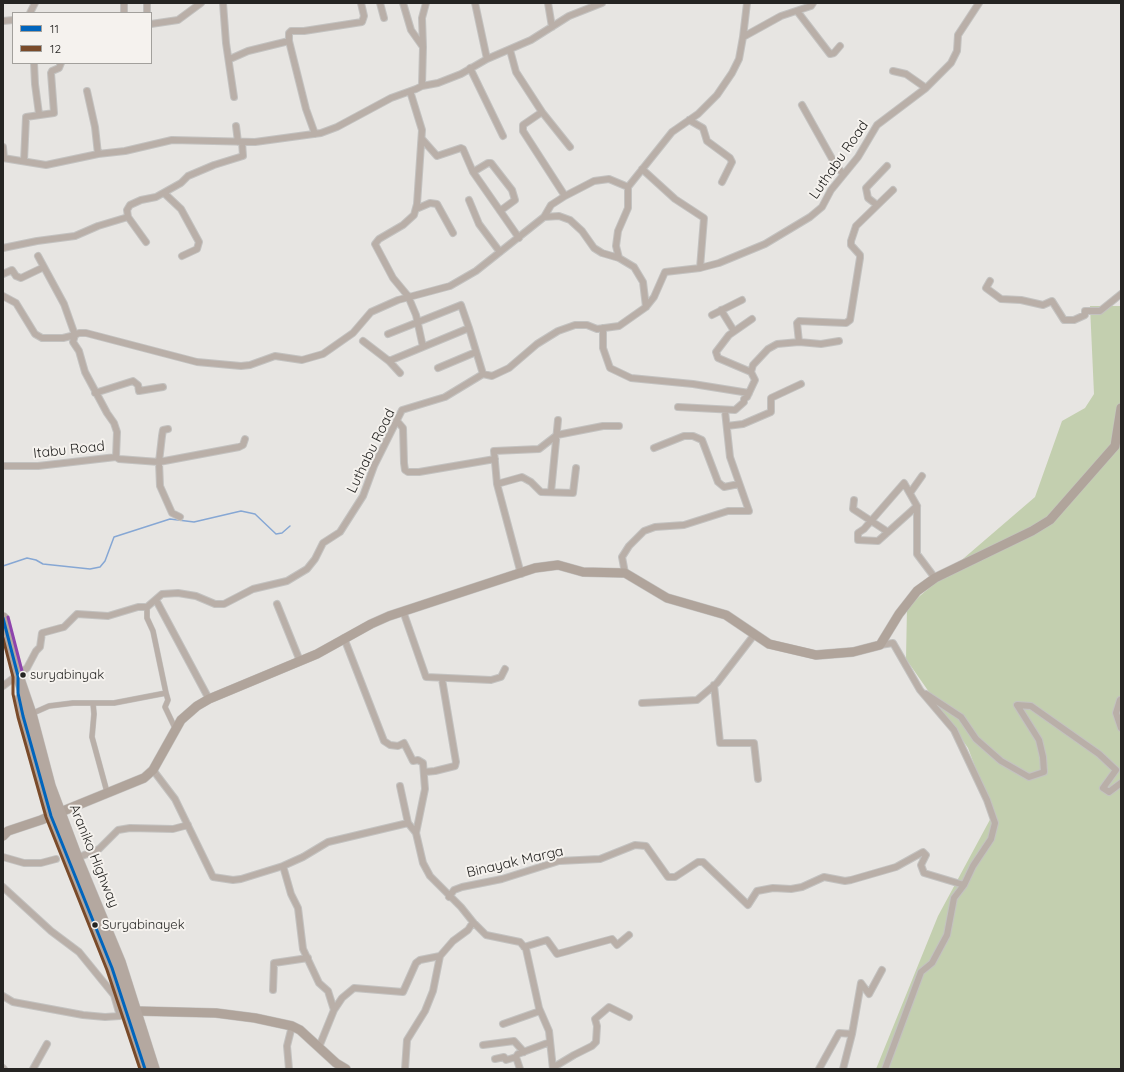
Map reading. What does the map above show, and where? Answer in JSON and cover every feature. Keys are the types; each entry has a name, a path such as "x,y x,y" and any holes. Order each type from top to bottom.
{"highway":[{"name":"Araniko Highway","path":"3,618 18,676 31,714 46,771 55,814 77,858 104,921 137,1011 154,1069"},
{"name":"Araniko Highway","path":"18,676 18,693 23,716 55,814 112,968 145,1069"}],"main road":[{"path":"3,836 8,831 55,814 144,778 152,770 175,728 188,713 209,699 317,654 371,624 403,611 521,574 535,568 558,565 583,572 625,573 667,598 726,615 769,644 816,655 853,652 880,645 899,614 917,591 935,578 1032,531 1050,520 1115,446 1121,408"},
{"path":"137,1011 216,1013 255,1018 292,1026 300,1030 336,1063 346,1069"}],"street":[{"path":"30,12 35,3"},
{"path":"152,24 178,20 201,3"},
{"path":"223,3 226,43 230,58 234,97"},
{"path":"314,134 306,109 288,36 290,31 304,31 362,22 364,16 361,3"},
{"path":"380,3 384,18"},
{"path":"403,3 411,30 423,47"},
{"path":"422,86 422,18 426,3"},
{"path":"476,3 487,60"},
{"path":"548,3 552,27"},
{"path":"3,147 3,158 24,161 37,165 46,165 98,154 124,151 172,140 240,142 314,134 330,130 378,104 422,86 448,80 462,74 470,68 510,50 569,16 602,3"},
{"path":"619,258 616,246 618,231 628,208 628,187 672,132 710,103 732,73 739,59 747,3"},
{"path":"743,37 780,16 811,6 813,3"},
{"name":"Luthabu Road","path":"18,676 27,668 36,651 40,647 42,634 64,627 77,614 108,616 138,607 147,607 162,594 178,593 196,596 215,604 224,604 253,589 287,581 308,570 315,560 323,543 340,532 363,496 374,466 402,410 445,397 483,374 492,376 509,368 537,344 558,331 575,325 587,324 597,329 619,326 646,307 654,297 664,272 700,268 718,263 765,244 810,217 822,208 831,190 858,157 877,125 926,88 951,63 957,51 958,35 979,3"},
{"path":"797,11 830,54 834,53 840,46"},
{"path":"230,58 248,51 289,41"},
{"path":"510,50 516,72 542,112 570,147"},
{"path":"34,64 39,114"},
{"path":"24,161 26,117 54,113 51,74 52,71 59,68 61,64"},
{"path":"470,68 503,136"},
{"path":"894,71 906,74 926,88"},
{"path":"86,91 94,121 98,154"},
{"path":"410,91 422,130 419,190 416,209 414,215 403,225 379,239 375,244 393,278 408,296 416,315 416,322 423,347"},
{"path":"802,105 835,164 843,174"},
{"path":"542,112 523,125 523,131 565,196"},
{"path":"689,120 703,128 708,141 730,158 732,162 722,182"},
{"path":"146,242 128,217 127,210 130,205 164,193 181,183 188,176 214,165 243,156 236,126"},
{"path":"422,139 437,156 461,148 463,149 473,172 519,238"},
{"path":"473,172 488,163 491,163 512,190 515,200 500,211"},
{"path":"877,206 868,198 866,188 887,166"},
{"path":"642,169 675,199 704,218 700,268"},
{"path":"3,296 16,303 35,334 42,338 63,338 79,333 86,333 197,362 241,366 275,356 302,360 323,354 353,333 371,312 408,296 429,293 450,286 476,271 544,217 551,205 565,196 594,181 609,179 628,187"},
{"path":"799,342 797,323 799,321 846,323 850,320 860,255 851,245 850,241 856,226 893,190"},
{"path":"164,193 181,209 199,242 197,249 182,256"},
{"path":"468,200 479,224 500,252"},
{"path":"416,209 430,203 437,204 453,233"},
{"path":"544,217 559,216 570,220 582,230 594,248 602,253 619,258 634,267 643,282 646,307"},
{"path":"3,248 36,241 75,236 98,226 128,217"},
{"name":"Itabu Road","path":"3,466 38,466 116,457 117,432 114,422 107,414 85,372 79,351 73,342 74,335 64,304 38,256"},
{"path":"3,274 12,270 16,276 21,278 44,267"},
{"path":"990,281 986,288 1001,299 1021,300 1042,305 1052,301 1064,320 1074,320 1085,315 1085,311 1100,311 1121,294"},
{"path":"712,314 742,300"},
{"path":"388,334 461,305 483,374"},
{"path":"721,310 734,331"},
{"path":"751,372 716,356 716,352 718,347 734,331 752,319"},
{"path":"389,361 469,328"},
{"path":"603,328 603,348 610,368 631,378 692,384 749,393"},
{"path":"363,341 389,361 400,373"},
{"path":"678,407 726,411 734,410 741,406 755,380 751,372 752,365 768,349 777,344 799,342 821,344 839,341"},
{"path":"438,368 476,352"},
{"path":"95,393 133,381 138,385 140,394 163,387"},
{"path":"727,426 743,424 771,412 770,398 801,384"},
{"path":"625,573 622,557 629,546 644,531 656,527 695,522 728,511 749,511 730,456 726,411"},
{"path":"551,492 558,420"},
{"path":"397,421 403,428 404,463 405,470 408,472 418,472 495,459"},
{"path":"521,574 498,484 494,451 539,449 557,435 603,426 619,426"},
{"path":"168,429 163,430 159,462 160,486 172,513 180,517"},
{"path":"654,448 684,436 693,436 702,440 718,482 724,486 739,484"},
{"path":"116,457 119,459 159,462 239,447 243,445 245,439"},
{"path":"498,484 522,476 531,482 541,492 573,494 576,468"},
{"path":"910,493 922,476"},
{"path":"917,506 878,541 858,540 858,533 864,529 904,483 917,506 917,554 935,578"},
{"path":"854,500 853,508 888,532"},
{"path":"156,600 209,699"},
{"path":"277,604 300,661"},
{"path":"147,607 147,618 153,631 168,700 165,707 175,728"},
{"path":"403,611 426,677 491,680 501,677 505,669"},
{"path":"642,703 697,700 714,685 754,635"},
{"path":"344,638 384,741 390,745 398,746 404,743 413,760 423,763 425,772 424,800 416,833"},
{"path":"880,645 893,643 920,690 954,730 987,800 995,823 991,839 973,866 964,885 954,898 947,935 932,963 921,972 885,1069"},
{"path":"3,686 18,676"},
{"path":"425,772 455,766 456,762 442,678"},
{"path":"714,685 720,743 754,743 758,779"},
{"path":"920,690 961,717 976,739 1001,761 1029,777 1044,772 1044,757 1039,740 1017,705 1031,706 1099,754 1116,770 1103,788 1109,792 1121,783"},
{"path":"31,714 49,706 78,702 114,703 166,693"},
{"path":"1121,701 1120,700 1116,713 1121,728"},
{"path":"93,703 94,714 92,737 107,792"},
{"path":"152,770 175,799 213,877 233,880 241,879 283,866 303,857 328,842 408,822"},
{"path":"400,786 408,822 416,833 423,863 430,876 486,934 520,942 526,949 540,1011 547,1026 554,1068 574,1055 592,1046 596,1042 597,1026 595,1019 609,1007 629,1017"},
{"path":"77,858 99,849 118,830 130,828 173,829 188,825"},
{"name":"Binayak Marga","path":"449,897 454,890 462,887 502,879 559,860 600,860 635,845 646,846 668,878 675,878 698,862 703,862 748,905 757,892 773,888 792,889 802,887 824,877 845,882 896,867 923,852 926,855 921,865 924,873 964,885"},
{"path":"3,857 24,863 41,863 56,859"},
{"path":"283,866 291,894 298,908 304,949 319,983 328,991 334,1010"},
{"path":"3,887 51,931 80,952 114,995 120,1016 105,1017 76,1014 13,1002 3,996"},
{"path":"405,1069 407,1040 426,1011 433,991 440,956 453,941 468,930 473,922"},
{"path":"524,947 547,940 557,954 612,938 617,945 629,935"},
{"path":"319,1047 334,1010 342,998 354,988 403,992 416,963 420,960 440,956"},
{"path":"273,990 274,963 308,958"},
{"path":"843,1069 852,1034 861,983 869,994 882,970"},
{"path":"503,1024 540,1011"},
{"path":"289,1069 287,1046 292,1026"},
{"path":"819,1069 839,1033 852,1034"},
{"path":"483,1045 514,1041 524,1052"},
{"path":"495,1060 504,1056 506,1060 516,1057 518,1054 550,1042"},
{"path":"33,1069 47,1044"},
{"path":"516,1057 520,1069"}],"green space":[{"path":"1090,306 1121,306 1121,1069 876,1069 938,916 993,814 968,748 906,659 907,607 1035,497 1062,421 1085,408 1094,394"}],"waterway":[{"path":"3,566 27,558 36,560 43,564 90,569 100,567 105,561 114,537 170,519 194,522 241,511 255,514 276,534 282,533 290,526"}],"transit line":[{"path":"8,617 23,675"},
{"name":"11","path":"3,618 18,676 18,693 23,716 51,816 112,968 145,1069"},
{"name":"12","path":"3,638 13,677 13,694 18,717 46,817 107,970 140,1069"}],"place":[{"name":"suryabinyak","path":"23,675"},
{"name":"Suryabinayek","path":"95,925"}]}
